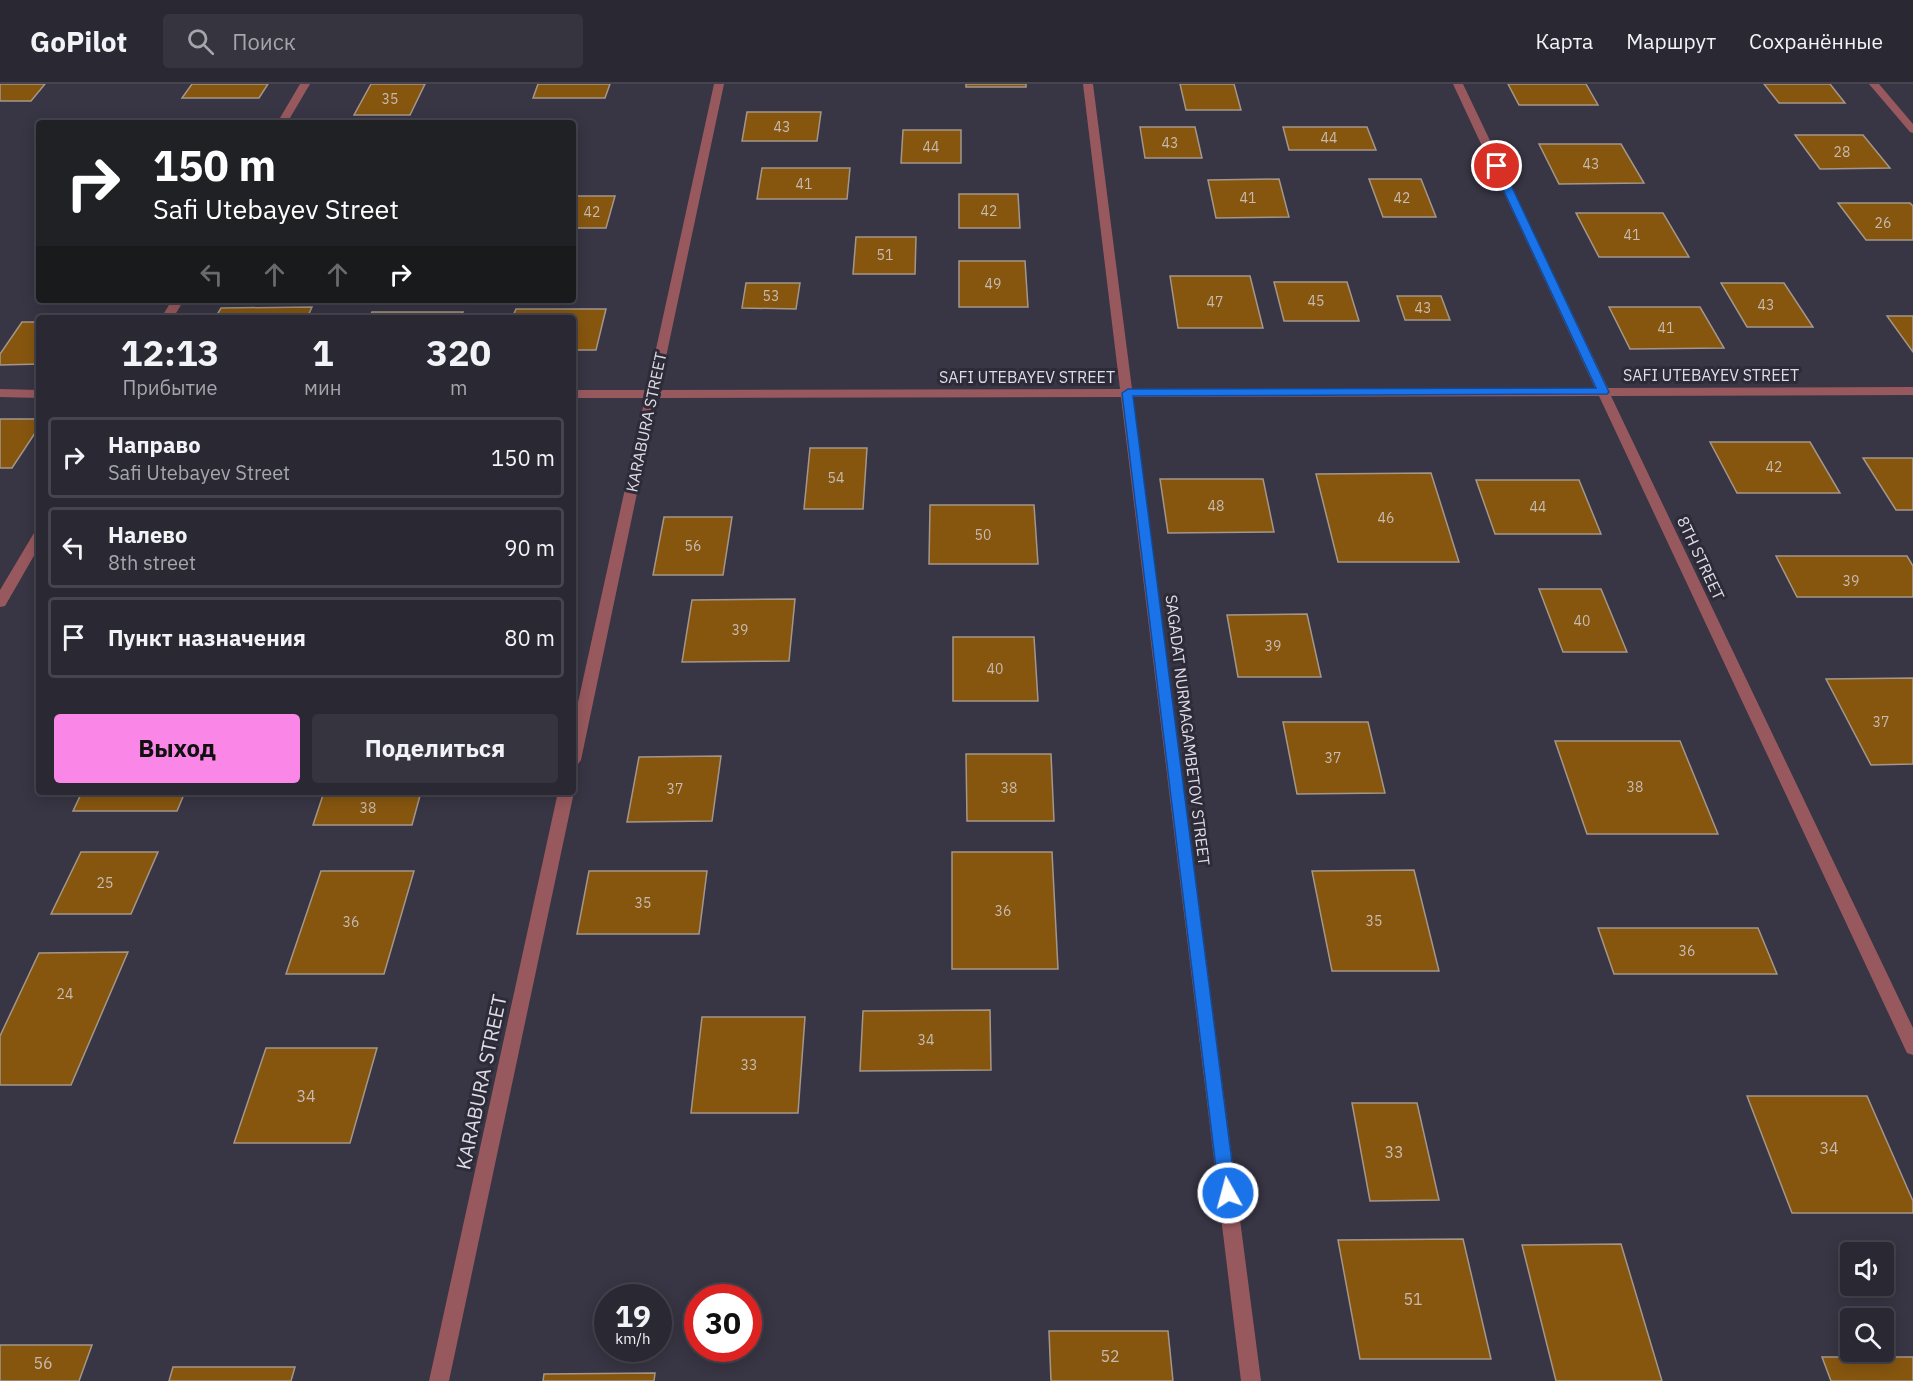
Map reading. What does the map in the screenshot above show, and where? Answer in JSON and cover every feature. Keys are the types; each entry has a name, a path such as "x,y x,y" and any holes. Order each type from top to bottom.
{"street":[{"path":"284,120 305,84"},
{"name":"KARABURA STREET","path":"576,746 719,84"},
{"name":"SAGADAT NURMAGAMBETOV STREET","path":"1088,84 1251,1381"},
{"name":"8TH STREET","path":"1458,84 1913,1047"},
{"path":"1874,84 1913,130"},
{"name":"SAFI UTEBAYEV STREET","path":"576,394 1913,391"},
{"path":"0,393 36,394"},
{"path":"0,602 36,541"},
{"name":"KARABURA STREET","path":"439,1381 565,795"}],"building":[{"path":"0,84 45,84 31,101 0,101"},
{"path":"192,84 268,84 259,98 182,98"},
{"path":"371,84 425,84 410,115 354,115"},
{"path":"538,84 610,84 605,98 533,98"},
{"path":"966,84 1026,84 1026,87 966,87"},
{"path":"1180,84 1234,84 1241,110 1186,110"},
{"path":"1508,84 1586,84 1598,105 1519,105"},
{"path":"1764,84 1830,84 1845,103 1779,103"},
{"path":"747,112 821,112 817,141 742,141"},
{"path":"508,119 558,119 558,120"},
{"path":"1140,127 1195,127 1202,158 1145,158"},
{"path":"1283,127 1367,127 1376,150 1289,150"},
{"path":"903,130 961,130 961,163 901,163"},
{"path":"1795,135 1863,135 1890,168 1820,169"},
{"path":"1539,144 1621,144 1644,183 1559,184"},
{"path":"762,168 850,168 847,199 757,199"},
{"path":"1279,179 1289,217 1216,218 1208,180"},
{"path":"1369,179 1421,179 1436,217 1383,217"},
{"path":"959,194 1018,194 1020,228 959,228"},
{"path":"576,196 615,196 606,228 576,228"},
{"path":"1838,203 1910,203 1913,206 1913,240 1866,240"},
{"path":"1576,213 1663,213 1689,257 1599,257"},
{"path":"856,237 916,237 915,274 853,274"},
{"path":"959,261 1025,261 1028,307 959,307"},
{"path":"1170,276 1250,276 1263,328 1178,328"},
{"path":"1274,282 1347,282 1359,321 1284,321"},
{"path":"746,283 800,283 796,309 742,308"},
{"path":"1721,283 1784,283 1813,327 1747,327"},
{"path":"1397,296 1441,296 1450,320 1405,320"},
{"path":"312,307 308,315 217,315 221,308"},
{"path":"1609,307 1700,307 1724,348 1630,349"},
{"path":"516,309 606,309 596,350 576,350 576,315 513,315"},
{"path":"372,312 463,312 462,315 370,315"},
{"path":"1887,316 1913,316 1913,352"},
{"path":"22,322 36,322 36,364 0,365 0,354"},
{"path":"0,419 36,419 36,432 12,468 0,468"},
{"path":"1710,442 1810,442 1840,493 1737,493"},
{"path":"810,448 867,448 863,509 804,509"},
{"path":"1863,458 1913,458 1913,510 1896,510"},
{"path":"1431,473 1459,562 1338,562 1316,474"},
{"path":"1160,479 1263,479 1274,532 1168,533"},
{"path":"1476,480 1579,480 1601,534 1495,534"},
{"path":"930,505 1034,505 1038,564 929,564"},
{"path":"664,517 732,517 723,575 653,575"},
{"path":"1776,556 1907,556 1913,566 1913,597 1797,597"},
{"path":"1539,589 1601,589 1627,652 1563,652"},
{"path":"795,599 789,661 682,662 692,600"},
{"path":"1307,614 1321,677 1238,677 1227,615"},
{"path":"953,637 1034,637 1038,701 953,701"},
{"path":"1913,678 1913,764 1871,765 1826,679"},
{"path":"1283,722 1368,722 1385,793 1297,794"},
{"path":"1555,741 1680,741 1718,834 1587,834"},
{"path":"966,754 1051,754 1054,821 967,821"},
{"path":"721,756 712,821 627,822 639,757"},
{"path":"81,795 184,795 177,811 73,811"},
{"path":"323,795 420,795 412,825 313,825"},
{"path":"81,852 158,852 131,914 51,914"},
{"path":"952,852 1052,852 1058,969 952,969"},
{"path":"1414,870 1439,971 1332,971 1312,871"},
{"path":"321,871 414,871 384,974 286,974"},
{"path":"589,871 707,871 699,934 577,934"},
{"path":"1598,928 1758,928 1777,974 1614,974"},
{"path":"128,952 71,1085 0,1085 0,1036 39,953"},
{"path":"990,1010 991,1070 860,1071 863,1011"},
{"path":"702,1017 805,1017 798,1113 691,1113"},
{"path":"266,1048 377,1048 350,1143 234,1143"},
{"path":"1747,1096 1867,1096 1913,1201 1913,1213 1792,1213"},
{"path":"1352,1103 1417,1103 1439,1200 1370,1201"},
{"path":"1463,1239 1491,1359 1360,1359 1338,1240"},
{"path":"1621,1244 1662,1381 1556,1381 1522,1245"},
{"path":"1049,1331 1168,1331 1173,1381 1051,1381"},
{"path":"0,1345 92,1345 79,1381 0,1381"},
{"path":"1822,1357 1840,1357 1840,1362 1894,1362 1894,1357 1913,1357 1913,1381 1831,1381"},
{"path":"173,1367 295,1367 291,1381 169,1381"},
{"path":"655,1373 654,1381 543,1381 544,1374"}],"route":[{"path":"1228,1193 1128,393 1604,392 1497,166"}]}
